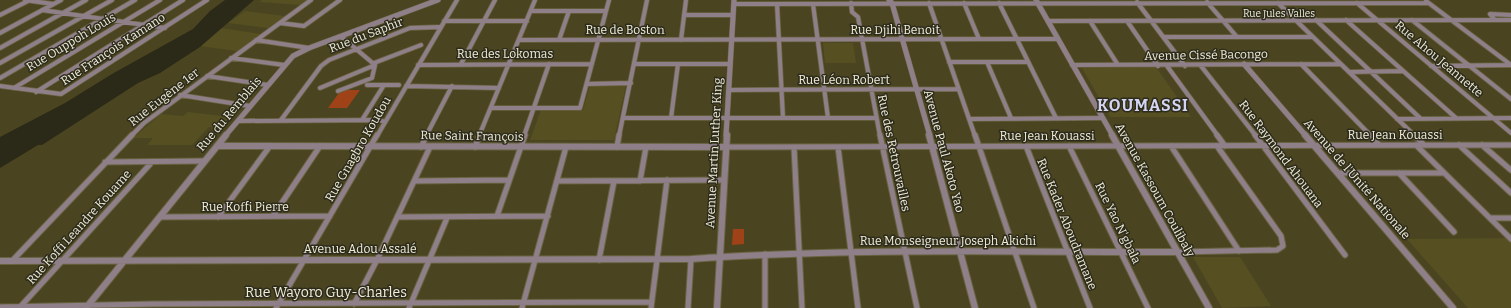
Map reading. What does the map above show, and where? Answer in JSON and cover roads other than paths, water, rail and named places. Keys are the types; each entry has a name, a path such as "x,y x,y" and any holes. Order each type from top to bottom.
{"street":[{"path":"0,15 25,0 53,4"},
{"path":"0,33 61,0"},
{"path":"0,48 86,0"},
{"path":"0,63 112,0"},
{"path":"0,78 135,0"},
{"name":"Rue Ouppoh Louis","path":"14,88 160,0"},
{"path":"36,92 183,0"},
{"name":"Rue François Kamano","path":"0,86 58,95 65,93 207,0"},
{"name":"Rue Eugène 1er","path":"12,261 105,162 144,123 180,95 312,0"},
{"path":"280,23 304,26 340,0"},
{"name":"Rue du Remblais","path":"87,307 204,161 284,65 296,54 438,0"},
{"name":"Rue Gnagbro Koudou","path":"277,306 457,0"},
{"path":"462,64 495,0"},
{"path":"475,147 535,0"},
{"path":"491,108 580,108 609,0"},
{"path":"618,147 647,0"},
{"path":"681,40 686,0"},
{"name":"Rue Ahou Jeannette","path":"1355,1 1511,133"},
{"path":"734,2 813,4 890,2 1278,3 1426,1 1511,65"},
{"name":"Avenue Martin Luther King","path":"717,308 734,2"},
{"name":"Avenue Paul Akoto Yao","path":"890,2 917,89 975,308"},
{"name":"Avenue Kassoum Coulibaly","path":"1037,2 1209,308"},
{"path":"1137,2 1185,66"},
{"path":"1206,2 1237,37"},
{"name":"Rue des Retrouvailles","path":"851,3 852,12 858,17 870,90 884,146 917,308"},
{"path":"929,3 1034,308"},
{"path":"964,3 979,39"},
{"path":"999,3 1056,118"},
{"path":"1278,3 1424,145"},
{"path":"777,4 783,118"},
{"path":"813,4 823,90 828,118"},
{"path":"42,10 165,28"},
{"path":"531,11 606,10"},
{"path":"559,40 569,11"},
{"path":"1495,20 1490,14 1511,15"},
{"path":"684,15 733,15"},
{"path":"1316,20 1420,118"},
{"path":"1346,20 1456,118"},
{"path":"1412,20 1511,99"},
{"name":"Rue Jules Valles","path":"1048,22 1511,20"},
{"path":"444,21 526,21"},
{"path":"1090,21 1118,65"},
{"path":"1126,21 1158,66"},
{"name":"Rue du Saphir","path":"281,120 321,66 329,60 410,28 440,27"},
{"path":"338,37 343,38 375,64"},
{"path":"1164,37 1313,37"},
{"name":"Rue Djihi Benoit","path":"732,40 1058,39"},
{"path":"256,40 309,48"},
{"name":"Rue de Boston","path":"519,40 732,40"},
{"path":"320,88 421,44"},
{"path":"231,58 284,65"},
{"path":"949,62 1028,62"},
{"path":"987,62 1011,118"},
{"path":"338,91 372,78 375,64"},
{"path":"497,216 549,64"},
{"name":"Rue des Lokomas","path":"418,65 592,64"},
{"path":"634,64 730,64"},
{"path":"671,118 678,64"},
{"name":"Avenue Cissé Bacongo","path":"1072,65 1201,66 1244,64 1341,64"},
{"name":"Avenue de l'Unité Nationale","path":"1244,64 1453,308"},
{"path":"1302,64 1379,145"},
{"path":"1431,66 1511,65"},
{"path":"1167,66 1225,146"},
{"name":"Rue Raymond Ahouana","path":"1201,66 1263,145 1345,255"},
{"path":"1349,72 1403,71"},
{"path":"207,76 268,85"},
{"path":"587,84 630,83"},
{"path":"367,85 399,85"},
{"path":"362,120 384,85"},
{"path":"406,86 499,88"},
{"path":"421,146 452,86"},
{"name":"Rue Léon Robert","path":"729,90 958,89"},
{"path":"180,95 250,106"},
{"path":"623,118 876,118"},
{"path":"969,119 1102,118"},
{"path":"1397,118 1511,118"},
{"path":"238,121 362,120 385,122"},
{"path":"1416,145 1511,239"},
{"path":"1459,145 1511,193"},
{"path":"1482,145 1511,170"},
{"name":"Rue Jean Kouassi","path":"726,147 1511,145"},
{"name":"Rue Saint François","path":"217,146 421,146 521,148 726,147"},
{"path":"218,217 270,146"},
{"path":"273,216 320,146"},
{"path":"838,146 858,308"},
{"name":"Rue Kader Aboudramane","path":"1026,146 1090,308"},
{"name":"Rue Yao N'gbala","path":"1069,146 1148,308"},
{"path":"1171,146 1239,251"},
{"name":"Rue Monseigneur Joseph Akichi","path":"719,257 765,254 852,252 1122,253 1277,250 1283,246 1281,236 1217,146"},
{"path":"354,304 377,260 430,147"},
{"path":"523,306 566,147"},
{"path":"640,181 646,147"},
{"path":"794,147 802,308"},
{"path":"105,162 204,161"},
{"name":"Rue Koffi Leandre Kouame","path":"21,306 152,162"},
{"path":"1338,173 1444,173"},
{"path":"1399,173 1454,232"},
{"path":"415,181 509,180"},
{"path":"651,305 667,180"},
{"path":"557,181 724,180"},
{"path":"599,260 614,181"},
{"name":"Rue Koffi Pierre","path":"160,217 330,216"},
{"path":"397,217 447,218 548,216"},
{"path":"410,306 447,218"},
{"path":"1490,218 1511,218"},
{"path":"765,254 765,308"},
{"name":"Avenue Adou Assalé","path":"0,260 599,260 692,259 719,257"},
{"path":"688,308 692,259"},
{"name":"Rue Wayoro Guy-Charles","path":"0,307 214,307 354,304 410,306 651,305"}],"district":[{"name":"KOUMASSI","path":"1143,105"}]}
